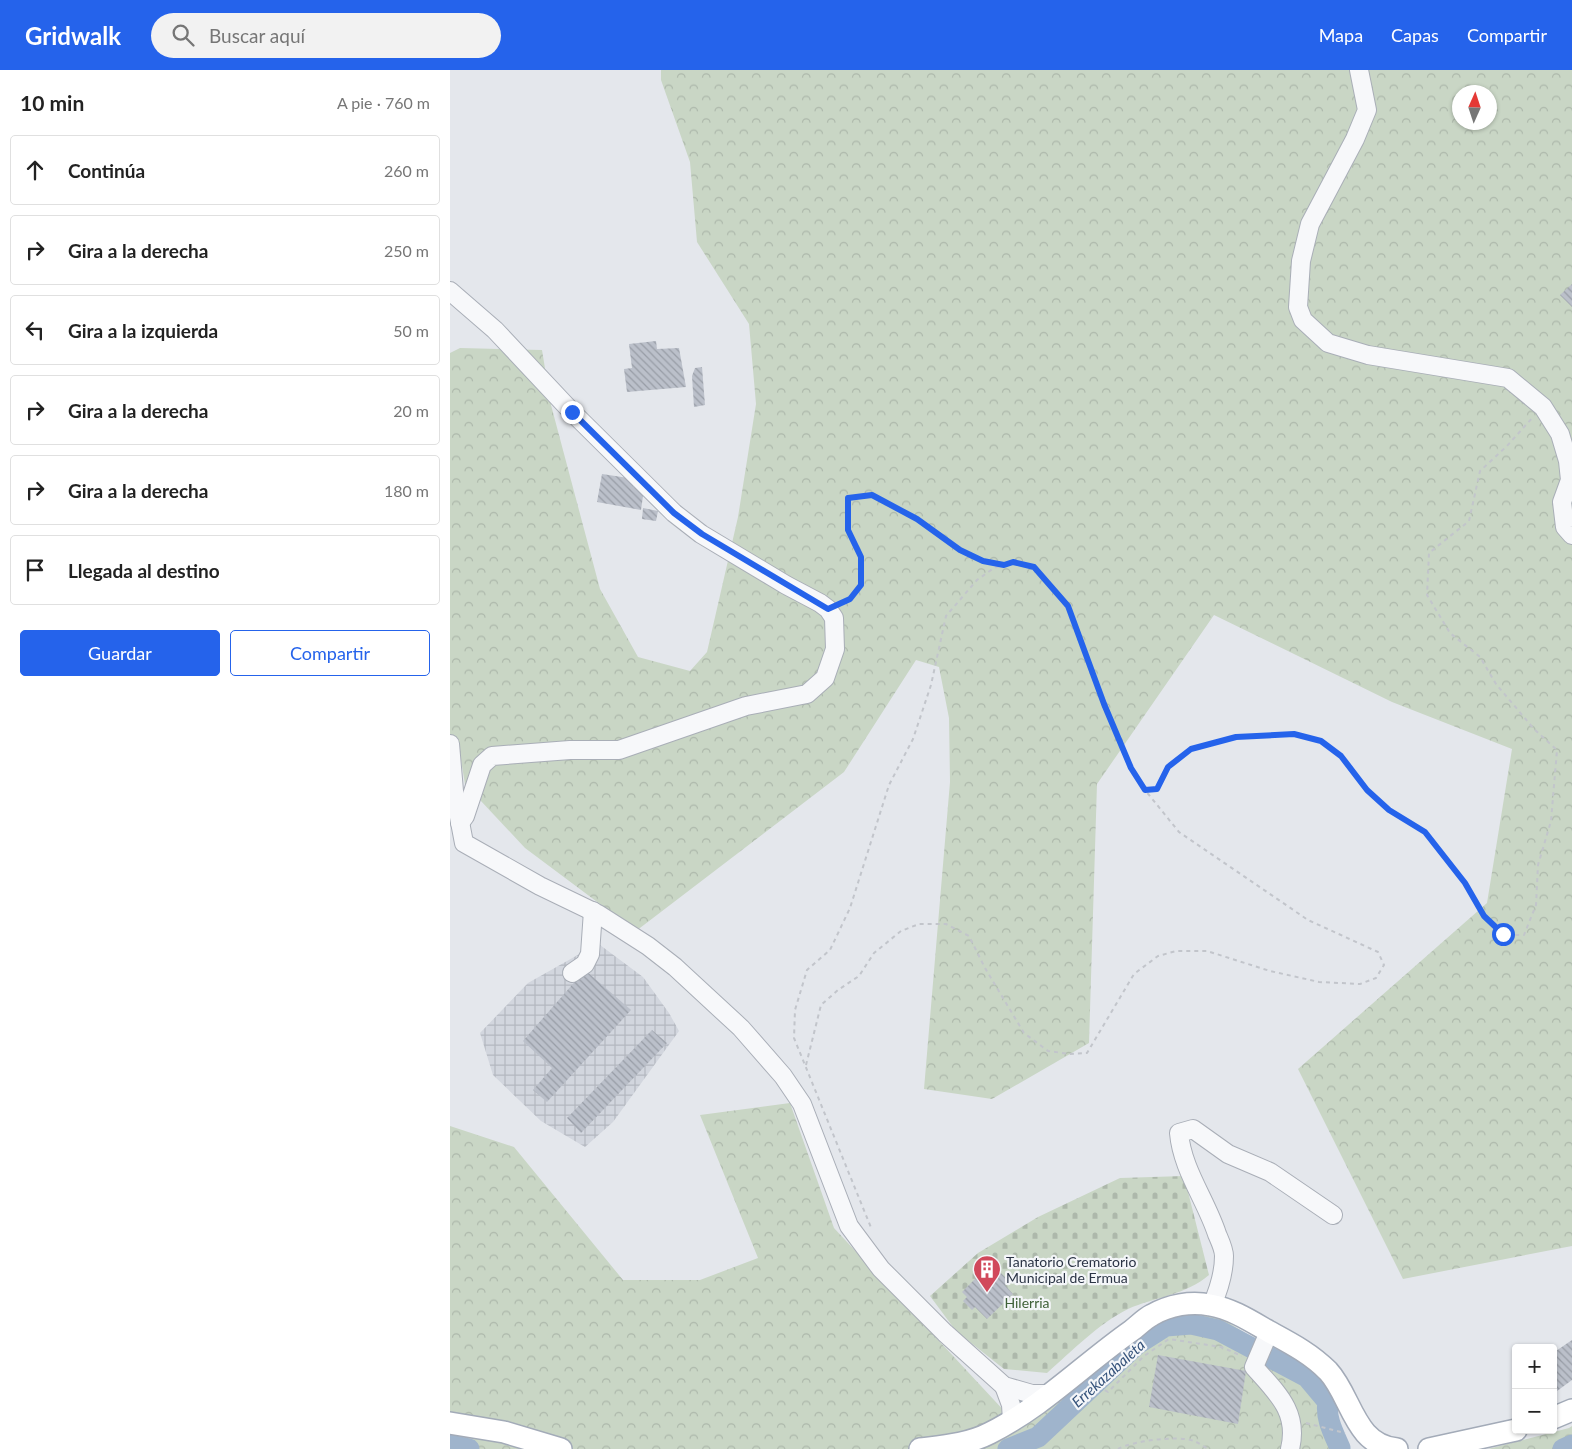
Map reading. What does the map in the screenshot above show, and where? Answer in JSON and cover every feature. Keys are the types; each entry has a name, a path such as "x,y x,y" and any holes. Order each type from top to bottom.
{"main road":[{"path":"920,1449 976,1439 1012,1420 1050,1394 1112,1343 1151,1315 1188,1303 1212,1305 1243,1315 1267,1337 1288,1341 1319,1362 1338,1383 1363,1432 1387,1448 1397,1449"},
{"path":"1557,1416 1572,1410"},
{"path":"450,1422 504,1432 561,1449"},
{"path":"1429,1449 1512,1431"}],"street":[{"path":"1359,70 1367,110 1355,139 1310,224 1301,270 1298,307 1303,320 1328,343 1368,355 1508,378 1543,407 1560,434 1568,461 1570,480 1562,502 1566,527 1572,535"},
{"path":"450,291 495,330 572,412 674,513 702,534 828,609 834,618 835,648 825,678 807,694 746,706 618,750 570,750 492,756 482,765 465,816 457,831"},
{"path":"450,744 457,831 464,843 540,886 593,911 648,946 675,967 741,1028 783,1076 802,1104 849,1226 881,1269 945,1334 1004,1386 1032,1394 1050,1394"},
{"path":"572,973 584,964 590,954 593,911"},
{"path":"1212,1305 1220,1286 1224,1254 1213,1220 1191,1174 1178,1133 1184,1129 1193,1129 1228,1154 1270,1172 1333,1215"},
{"path":"1267,1337 1254,1367 1286,1407 1293,1425 1290,1449"},
{"path":"1004,1386 1011,1405 1012,1420"}],"path":[{"path":"1145,790 1157,789 1168,767 1191,749 1236,737 1284,734 1294,734 1321,741 1341,756 1367,790 1389,810 1425,832 1465,883 1484,916 1503,934 1524,935 1536,905 1538,865 1551,821 1557,750 1534,729 1496,684 1480,657 1450,632 1427,595 1429,554 1469,521 1480,471 1507,446 1543,407"},
{"path":"828,609 850,599 861,585 861,557 848,530 848,498 872,495 917,519 960,550 983,561 1004,565"},
{"path":"806,1066 821,1005 838,990 860,976 874,953 901,931 919,924 946,924 969,936 985,968 1024,1034 1048,1051 1070,1054 1087,1052 1134,974 1158,956 1176,950 1207,951 1270,972 1319,982 1360,984 1376,978 1384,966 1378,952 1308,920 1179,832 1145,790 1131,768 1104,704 1068,606 1034,567 1013,562 994,568 977,580 946,616 931,685 913,739 889,786 850,908 830,950 808,970 795,1010 794,1038 873,1238"},
{"path":"1090,1381 1108,1392 1144,1356 1162,1345"},
{"path":"1301,1422 1345,1433"},
{"path":"1118,1449 1126,1445 1175,1439 1192,1440 1208,1449"}],"shaded area":[{"path":"596,942 643,977 669,1013 679,1031 613,1122 585,1147 541,1121 493,1075 480,1033 528,983 583,952"}],"green space":[{"path":"661,70 1572,70 1572,1246 1403,1279 1298,1069 1487,903 1512,749 1392,702 1214,615 1097,784 1089,1043 992,1099 924,1089 950,782 949,718 939,667 916,660 844,772 636,931 525,848 465,784 460,754 450,739 450,353 460,348 542,350 551,405 600,589 638,657 690,671 707,652 738,517 756,404 749,324 697,242 690,162 661,80"},
{"path":"790,1103 834,1228 1021,1429 1161,1319 1215,1314 1333,1389 1344,1449 450,1449 450,1126 514,1147 623,1280 700,1280 758,1258 700,1115"},
{"name":"Hilerria","path":"1184,1176 1209,1275 1190,1287 1138,1305 1117,1315 1086,1338 1047,1373 1004,1369 956,1331 930,1296 978,1253 1038,1217 1120,1178"},
{"path":"1572,1426 1572,1449 1488,1449 1546,1434 1557,1434 1557,1431"}],"building":[{"path":"1572,284 1572,307 1560,295"},
{"path":"656,341 657,349 679,348 686,387 627,392 624,369 632,368 629,344"},
{"path":"702,367 705,405 694,407 692,376 695,368"},
{"path":"602,474 635,479 633,487 644,489 641,510 597,502"},
{"path":"643,508 658,511 656,521 642,519"},
{"path":"585,970 631,1010 547,1102 533,1090 552,1068 523,1041"},
{"path":"652,1030 667,1043 581,1133 567,1118"},
{"name":"Tanatorio Crematorio Municipal de Ermua","path":"995,1267 1009,1281 1005,1285 1013,1294 987,1319 975,1307 972,1310 963,1301 967,1297 962,1292 986,1268 990,1272"},
{"path":"1572,1340 1572,1380 1557,1391 1557,1389 1557,1350"},
{"path":"1158,1355 1246,1371 1238,1424 1149,1407"}],"waterway":[{"name":"Errekazabaleta","path":"1008,1449 1038,1437 1136,1345 1166,1326 1191,1324 1218,1330 1307,1377 1328,1402 1329,1420 1340,1448"},
{"name":"Errekazabaleta","path":"450,1445 469,1449"},
{"path":"1563,1449 1572,1445"}],"place":[{"name":"Tanatorio Crematorio Municipal de Ermua","path":"987,1293"}],"route":[{"path":"572,412 674,513 702,534 828,609 850,599 861,585 861,557 848,530 848,498 872,495 917,519 960,550 983,561 1004,565 1013,562 1034,567 1068,606 1104,704 1131,768 1145,790 1157,789 1168,767 1191,749 1236,737 1294,734 1321,741 1341,756 1367,790 1389,810 1425,832 1465,883 1484,916 1503,934"}]}
